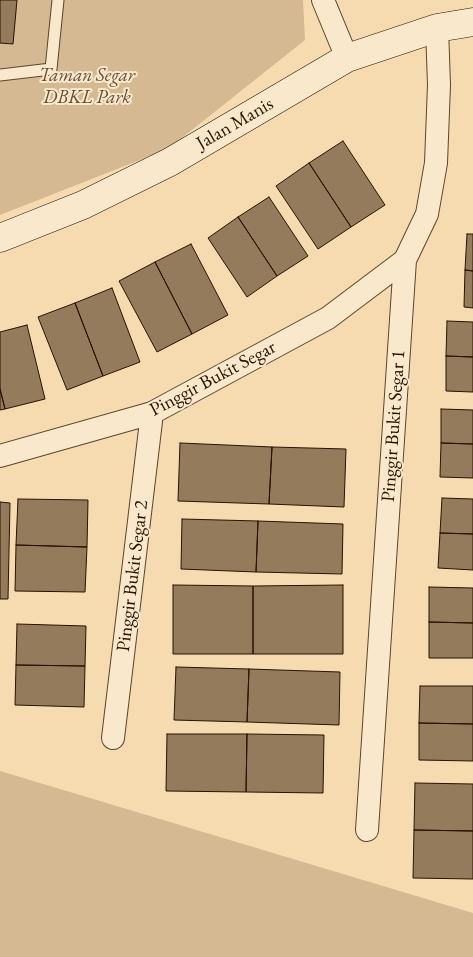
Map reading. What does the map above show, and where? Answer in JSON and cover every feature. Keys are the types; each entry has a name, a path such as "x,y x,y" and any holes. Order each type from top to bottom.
{"street":[{"path":"323,0 347,58"},
{"name":"Jalan Manis","path":"0,238 83,206 170,162 347,58 437,28 473,22"},
{"name":"Pinggir Bukit Segar 1","path":"367,830 405,260 427,214 436,163 439,85 437,28"},
{"name":"Pinggir Bukit Segar","path":"0,456 152,413 328,318 405,260"},
{"name":"Pinggir Bukit Segar 2","path":"113,738 152,413"}],"lane":[{"path":"0,75 51,69 58,0"}],"green space":[{"name":"Taman Segar DBKL Park","path":"0,0 303,0 305,40 168,149 0,215"},
{"path":"0,771 473,913 473,957 0,957"}],"building":[{"path":"0,0 17,0 13,44 0,43"},
{"path":"343,141 385,205 351,227 309,163"},
{"path":"309,163 351,227 318,249 276,186"},
{"path":"269,197 308,256 277,276 238,217"},
{"path":"238,217 277,276 247,297 208,238"},
{"path":"467,234 473,234 473,271 465,270"},
{"path":"191,244 228,315 192,334 155,262"},
{"path":"155,262 192,334 157,352 119,281"},
{"path":"465,270 473,271 473,308 464,307"},
{"path":"112,288 140,362 103,376 75,303"},
{"path":"75,303 103,376 67,390 38,317"},
{"path":"447,321 473,322 473,357 446,356"},
{"path":"27,325 45,399 5,409 0,389 0,332"},
{"path":"446,356 473,357 473,392 446,391"},
{"path":"0,389 5,409 0,410"},
{"path":"441,409 473,410 473,444 441,443"},
{"path":"180,443 272,447 269,504 178,501"},
{"path":"441,443 473,444 473,478 440,477"},
{"path":"272,447 346,449 344,507 269,504"},
{"path":"442,498 473,499 473,534 440,533"},
{"path":"18,499 88,500 87,547 16,545"},
{"path":"0,502 10,503 8,599 0,599"},
{"path":"182,519 258,521 256,572 181,569"},
{"path":"258,521 343,524 342,574 256,572"},
{"path":"440,533 473,534 473,570 438,568"},
{"path":"16,545 87,547 85,592 15,591"},
{"path":"173,585 253,586 253,654 173,654"},
{"path":"343,585 343,654 253,654 253,586"},
{"path":"429,587 473,588 473,623 429,622"},
{"path":"429,622 473,623 473,658 429,658"},
{"path":"17,624 86,626 85,666 16,665"},
{"path":"16,665 85,666 84,707 15,705"},
{"path":"176,667 249,669 247,722 174,720"},
{"path":"249,669 340,672 339,725 247,722"},
{"path":"420,686 473,686 473,724 419,723"},
{"path":"419,723 473,724 473,761 419,760"},
{"path":"167,734 247,734 246,792 166,791"},
{"path":"247,734 324,735 323,793 246,792"},
{"path":"415,783 473,784 473,831 414,830"},
{"path":"414,830 473,831 473,879 413,878"}]}
